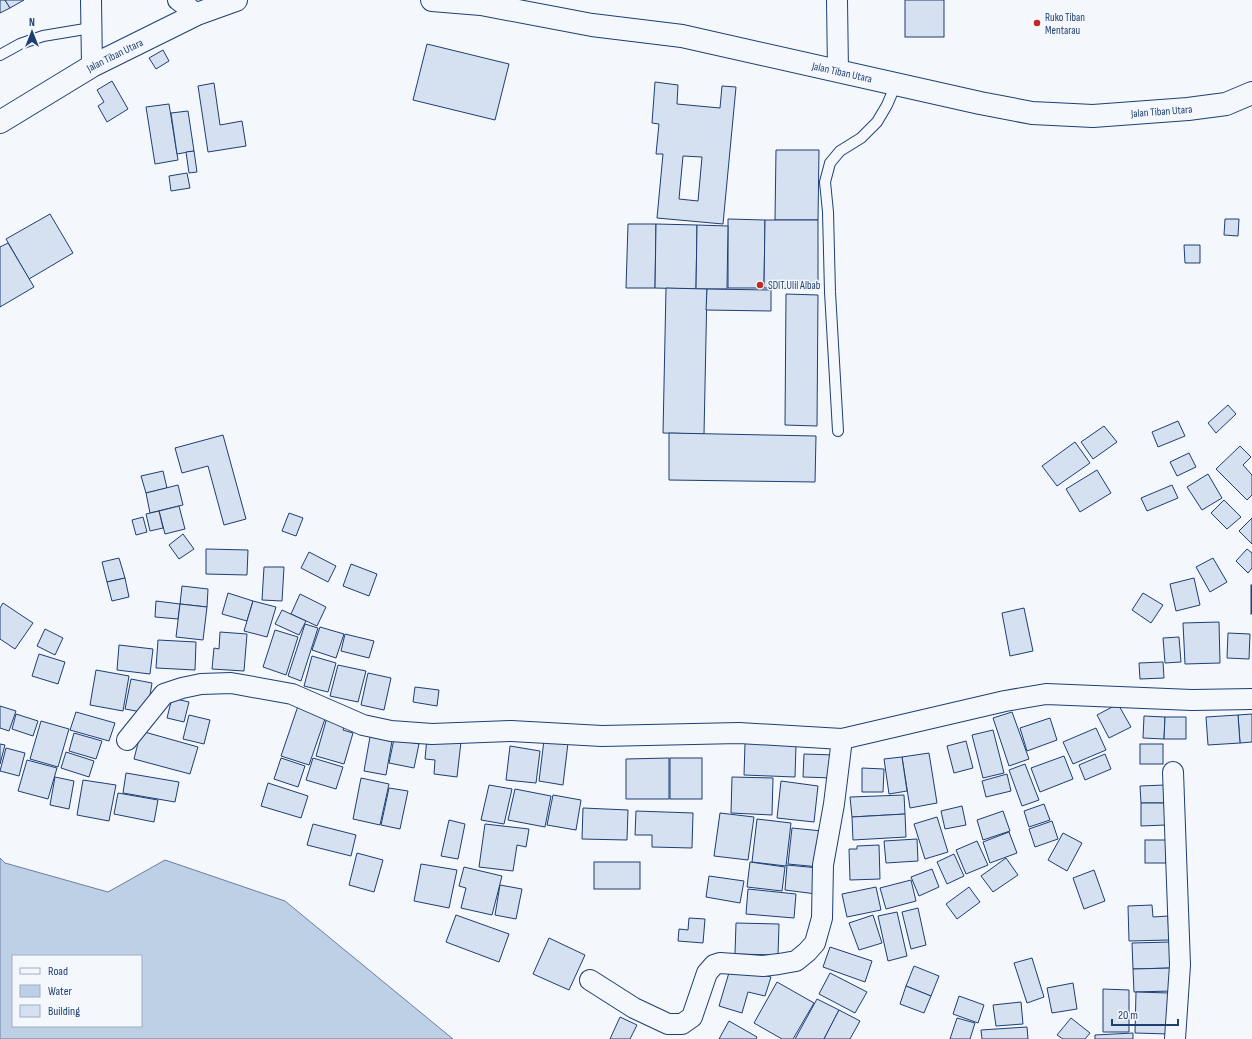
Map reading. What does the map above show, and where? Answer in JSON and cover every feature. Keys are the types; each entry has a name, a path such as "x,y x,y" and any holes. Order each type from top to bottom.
{"street":[{"path":"91,0 92,66"},
{"path":"178,0 197,14"},
{"name":"Jalan Tiban Utara","path":"0,122 92,66 197,14 236,0"},
{"name":"Jalan Tiban Utara","path":"432,0 480,2 592,25 682,36 980,103 1032,113 1093,116 1188,109 1226,104 1252,94"},
{"path":"837,0 838,71"},
{"path":"127,740 164,694 201,684 231,683 292,694 363,725 391,731 432,734 511,731 602,736 739,733 842,739 1005,701 1046,694 1192,700 1252,699"},
{"path":"590,980 634,1008 668,1024 682,1024 692,1017 707,973 714,965 720,963 763,966 780,964 796,961 807,952 815,942 822,918 823,865 834,804 842,739"},
{"path":"1173,772 1180,965 1175,1039"}],"lane":[{"path":"0,55 20,44 43,36 91,28"},
{"path":"838,431 830,292 828,212 825,182 830,163 840,151 861,138 877,122 887,105 896,84"}],"water":[{"path":"0,858 5,863 108,892 165,860 285,901 453,1039 0,1039"}],"building":[{"path":"0,0 5,0 10,8 0,13"},
{"path":"5,0 24,0 10,8"},
{"path":"905,0 944,0 944,37 905,37"},
{"path":"427,44 509,64 495,120 413,100"},
{"path":"163,50 169,61 156,69 149,58"},
{"path":"112,81 128,109 107,122 98,106 104,102 97,90"},
{"path":"655,82 678,85 677,104 720,108 722,86 736,87 723,224 657,218 663,154 656,154 659,124 652,123","holes":["683,156 702,157 698,201 679,199"]},
{"path":"214,83 220,125 242,121 246,146 208,152 198,86"},
{"path":"169,104 178,160 155,164 146,107"},
{"path":"188,111 194,151 177,154 171,113"},
{"path":"776,150 819,150 818,220 775,220"},
{"path":"194,151 197,172 189,173 186,152"},
{"path":"187,173 190,188 171,191 169,176"},
{"path":"50,214 73,253 29,279 6,239"},
{"path":"728,219 765,220 764,288 728,288"},
{"path":"1225,219 1239,219 1238,236 1224,235"},
{"path":"765,220 818,220 818,289 764,288"},
{"path":"628,224 656,224 655,288 626,288"},
{"path":"656,224 697,225 696,289 655,288"},
{"path":"697,225 728,226 727,289 696,289"},
{"path":"8,243 34,287 0,307 0,247"},
{"path":"1184,245 1200,245 1200,263 1185,263"},
{"path":"666,288 707,289 704,434 663,433"},
{"path":"707,289 771,290 771,311 706,310"},
{"path":"786,294 818,295 817,426 785,425"},
{"path":"1228,405 1236,414 1216,433 1208,423"},
{"path":"1178,421 1185,436 1158,447 1152,432"},
{"path":"1104,426 1117,442 1093,459 1081,442"},
{"path":"669,433 816,436 815,482 669,480"},
{"path":"223,435 246,519 224,525 208,466 182,473 175,448"},
{"path":"1075,442 1090,463 1057,486 1042,466"},
{"path":"1240,446 1251,457 1243,465 1252,475 1252,495 1247,500 1216,469"},
{"path":"1189,453 1196,467 1177,476 1170,462"},
{"path":"1097,470 1111,493 1080,512 1066,489"},
{"path":"163,471 167,488 146,493 141,476"},
{"path":"1208,474 1222,498 1202,510 1187,487"},
{"path":"178,485 183,505 150,513 146,493"},
{"path":"1172,485 1178,498 1147,511 1141,498"},
{"path":"1224,500 1241,517 1227,529 1211,513"},
{"path":"179,506 185,529 165,534 159,511"},
{"path":"159,511 163,528 150,531 146,514"},
{"path":"289,513 303,518 296,536 282,531"},
{"path":"143,517 147,532 136,535 132,520"},
{"path":"1252,518 1252,544 1239,531"},
{"path":"183,534 194,549 179,559 169,545"},
{"path":"206,549 248,550 247,575 206,574"},
{"path":"1247,549 1252,553 1252,568 1248,573 1236,561"},
{"path":"309,552 336,566 328,582 301,568"},
{"path":"119,558 125,578 107,582 102,562"},
{"path":"1213,558 1227,582 1210,592 1196,567"},
{"path":"351,564 377,574 369,596 343,586"},
{"path":"264,567 284,567 282,601 262,600"},
{"path":"125,578 129,597 112,601 107,582"},
{"path":"1194,578 1200,605 1176,611 1170,584"},
{"path":"1252,585 1252,614 1251,614"},
{"path":"182,586 208,589 207,607 180,604"},
{"path":"228,593 253,601 247,621 222,614"},
{"path":"1143,593 1163,605 1151,623 1132,610"},
{"path":"300,594 326,607 317,626 291,614"},
{"path":"156,601 180,604 178,619 155,617"},
{"path":"253,601 276,607 267,637 244,631"},
{"path":"3,603 33,623 15,649 0,639 0,608"},
{"path":"180,604 207,607 203,640 176,637"},
{"path":"1024,608 1033,651 1010,656 1002,613"},
{"path":"282,610 306,621 299,635 275,624"},
{"path":"1219,622 1220,663 1185,664 1183,623"},
{"path":"305,624 318,628 301,681 288,676"},
{"path":"320,627 344,634 336,658 312,650"},
{"path":"45,629 63,638 55,655 37,646"},
{"path":"275,630 298,637 286,675 263,667"},
{"path":"220,632 247,634 244,671 212,669 214,648 219,649"},
{"path":"1228,633 1250,634 1249,659 1227,658"},
{"path":"345,634 374,641 369,658 341,651"},
{"path":"1179,637 1181,662 1165,663 1163,638"},
{"path":"158,640 196,642 195,670 156,668"},
{"path":"119,645 153,649 150,674 117,670"},
{"path":"39,654 65,662 58,684 32,676"},
{"path":"312,656 336,663 328,692 304,686"},
{"path":"1163,662 1164,678 1140,679 1139,663"},
{"path":"338,665 366,671 358,702 330,696"},
{"path":"96,670 129,676 123,711 90,705"},
{"path":"368,673 391,678 384,710 361,705"},
{"path":"131,679 152,683 147,713 125,709"},
{"path":"415,687 439,690 437,706 413,702"},
{"path":"172,698 189,702 184,722 167,718"},
{"path":"1118,704 1131,727 1109,738 1097,715"},
{"path":"0,706 16,711 9,731 0,728"},
{"path":"298,706 326,716 309,765 281,756"},
{"path":"76,712 115,723 109,741 70,730"},
{"path":"1012,712 1029,759 1009,766 993,718"},
{"path":"16,714 38,721 33,736 12,729"},
{"path":"328,714 347,719 343,730 353,733 344,764 316,756"},
{"path":"1252,714 1252,742 1240,743 1238,715"},
{"path":"189,715 210,720 204,744 183,739"},
{"path":"1238,715 1240,743 1208,745 1206,717"},
{"path":"1144,716 1165,717 1164,739 1143,738"},
{"path":"1165,717 1186,717 1186,739 1164,739"},
{"path":"1050,718 1057,740 1027,751 1020,728"},
{"path":"41,721 69,729 58,767 30,759"},
{"path":"1096,728 1106,750 1073,764 1063,742"},
{"path":"993,730 1004,773 983,778 972,735"},
{"path":"141,731 198,747 190,774 134,759"},
{"path":"74,733 102,741 96,759 69,751"},
{"path":"370,737 392,741 386,775 364,771"},
{"path":"427,738 461,742 457,777 434,774 435,760 425,759"},
{"path":"394,739 419,744 414,768 389,763"},
{"path":"544,740 568,743 563,785 539,781"},
{"path":"966,741 973,768 954,773 947,746"},
{"path":"745,743 796,745 795,777 744,775"},
{"path":"0,744 5,745 0,764"},
{"path":"1140,744 1163,744 1163,764 1140,764"},
{"path":"510,746 540,751 536,783 506,780"},
{"path":"6,748 25,753 19,776 0,771"},
{"path":"66,752 94,761 89,777 61,768"},
{"path":"929,753 937,803 910,808 902,757"},
{"path":"804,754 835,755 834,778 803,777"},
{"path":"1105,754 1111,769 1085,780 1079,765"},
{"path":"1064,756 1073,779 1040,792 1031,768"},
{"path":"902,757 907,791 889,794 884,759"},
{"path":"281,758 305,766 298,787 274,779"},
{"path":"313,758 343,767 336,789 306,780"},
{"path":"669,758 669,799 626,799 626,759"},
{"path":"670,758 702,758 702,799 670,799"},
{"path":"27,760 57,768 48,799 18,791"},
{"path":"1025,764 1039,800 1022,806 1009,770"},
{"path":"862,768 884,769 883,792 862,792"},
{"path":"126,773 179,782 175,802 123,793"},
{"path":"1007,774 1011,791 986,797 982,781"},
{"path":"55,777 74,781 69,809 50,805"},
{"path":"732,777 773,778 772,815 731,813"},
{"path":"361,778 389,784 380,825 353,819"},
{"path":"83,780 116,785 109,821 77,815"},
{"path":"781,781 818,786 814,822 777,818"},
{"path":"268,783 308,796 301,818 261,806"},
{"path":"489,785 512,789 504,824 481,820"},
{"path":"1165,785 1166,803 1141,803 1140,786"},
{"path":"389,788 408,791 400,829 381,825"},
{"path":"515,789 551,796 545,827 508,820"},
{"path":"118,793 158,800 154,822 114,814"},
{"path":"553,795 581,800 576,830 547,825"},
{"path":"904,795 905,814 852,817 850,797"},
{"path":"1141,803 1166,803 1166,825 1141,826"},
{"path":"1044,804 1050,820 1029,827 1024,811"},
{"path":"962,806 966,825 945,829 941,811"},
{"path":"583,808 628,810 627,840 582,839"},
{"path":"636,811 693,813 692,848 652,847 652,835 635,835"},
{"path":"1003,811 1010,831 983,840 977,820"},
{"path":"720,813 754,817 748,860 714,856"},
{"path":"905,814 906,837 853,840 852,817"},
{"path":"937,817 948,852 925,859 914,824"},
{"path":"757,819 791,823 786,866 752,862"},
{"path":"449,820 465,824 458,859 441,856"},
{"path":"1052,821 1058,839 1035,847 1029,829"},
{"path":"313,824 356,835 351,856 307,845"},
{"path":"485,824 529,829 526,847 517,845 513,871 479,867"},
{"path":"792,828 822,831 819,867 788,864"},
{"path":"1009,832 1017,853 990,863 983,842"},
{"path":"1063,833 1082,843 1067,871 1048,860"},
{"path":"917,839 918,861 886,863 884,841"},
{"path":"1145,840 1166,840 1166,863 1145,863"},
{"path":"977,841 988,865 966,874 956,850"},
{"path":"879,845 880,879 850,880 849,849 857,849 857,846"},
{"path":"357,853 383,860 374,892 349,885"},
{"path":"954,854 964,876 947,884 937,862"},
{"path":"1006,858 1018,875 993,892 981,876"},
{"path":"594,862 640,862 640,889 594,889"},
{"path":"750,862 785,867 782,891 747,887"},
{"path":"421,864 457,870 449,908 414,901"},
{"path":"787,865 819,868 816,894 785,890"},
{"path":"464,867 502,876 492,915 461,908 466,888 459,886"},
{"path":"932,869 939,887 919,896 911,877"},
{"path":"1094,870 1105,901 1084,909 1073,878"},
{"path":"709,876 744,881 740,903 706,897"},
{"path":"911,880 916,901 886,909 880,888"},
{"path":"500,885 522,889 516,919 495,915"},
{"path":"876,887 881,910 847,917 842,894"},
{"path":"969,887 980,902 957,919 946,904"},
{"path":"748,889 796,894 794,918 746,914"},
{"path":"1152,905 1153,917 1168,916 1169,940 1129,941 1128,906"},
{"path":"918,908 926,945 911,949 902,912"},
{"path":"897,912 907,956 888,961 878,916"},
{"path":"456,915 509,934 499,962 446,942"},
{"path":"873,915 882,943 859,950 849,923"},
{"path":"689,918 705,919 703,943 678,941 679,929 688,930"},
{"path":"736,923 779,924 778,955 735,954"},
{"path":"549,938 585,955 569,990 533,974"},
{"path":"1170,942 1171,968 1133,969 1132,943"},
{"path":"830,947 872,961 865,982 823,967"},
{"path":"1032,958 1044,997 1027,1003 1014,963"},
{"path":"731,966 771,977 765,996 748,992 742,1013 719,1006"},
{"path":"914,966 939,976 931,996 906,986"},
{"path":"1171,968 1172,991 1134,992 1133,969"},
{"path":"830,973 867,992 855,1013 819,994"},
{"path":"777,982 814,1003 793,1039 782,1039 754,1023"},
{"path":"1073,983 1077,1009 1052,1013 1047,988"},
{"path":"906,986 931,996 924,1013 900,1004"},
{"path":"1103,989 1129,990 1129,1032 1103,1032"},
{"path":"1136,992 1170,993 1169,1034 1135,1033"},
{"path":"959,996 984,1005 978,1023 953,1014"},
{"path":"817,999 839,1010 824,1039 795,1039"},
{"path":"1021,1002 1023,1024 996,1026 993,1005"},
{"path":"839,1010 860,1021 850,1039 824,1039"},
{"path":"620,1017 637,1025 630,1039 610,1039"},
{"path":"957,1018 975,1023 970,1039 950,1039"},
{"path":"1071,1018 1090,1033 1085,1039 1063,1039 1057,1035"},
{"path":"729,1021 757,1037 756,1039 719,1039"},
{"path":"1027,1027 1028,1039 982,1039 981,1030"},
{"path":"1133,1033 1133,1039 1095,1039 1095,1035"}],"place":[{"name":"Ruko Tiban Mentarau","path":"1037,23"},
{"name":"SDIT Ulil Albab","path":"760,285"}]}
